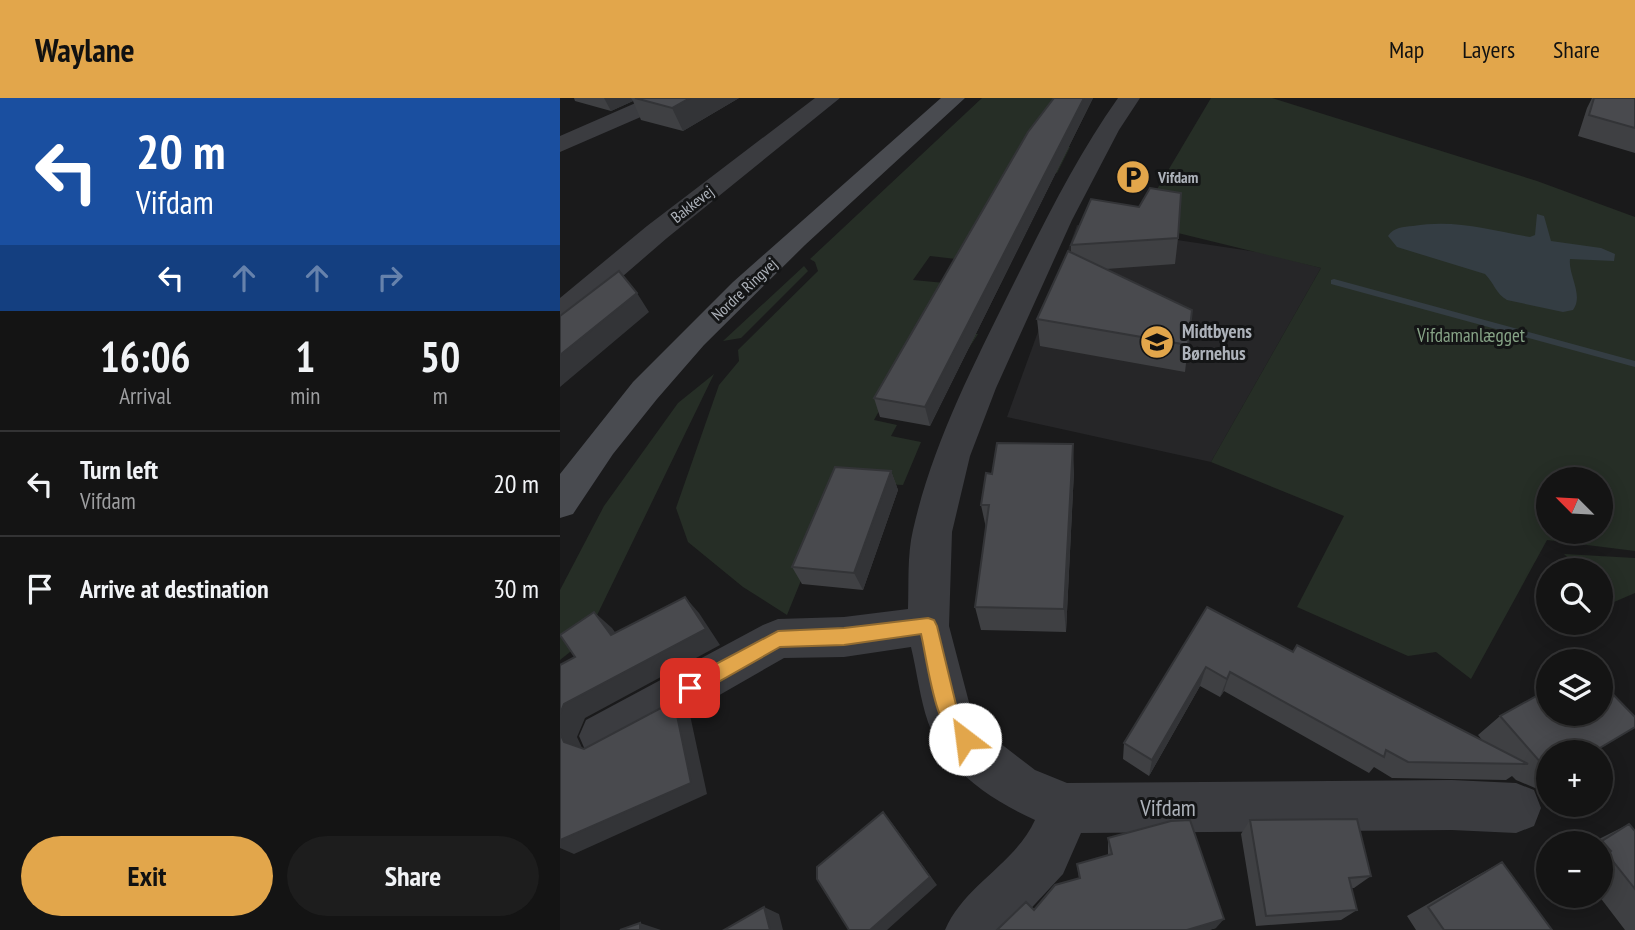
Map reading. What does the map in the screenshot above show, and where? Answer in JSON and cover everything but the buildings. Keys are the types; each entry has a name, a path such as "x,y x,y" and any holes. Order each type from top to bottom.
{"main road":[{"name":"Nordre Ringvej","path":"560,503 584,465 690,340 954,98"}],"street":[{"path":"560,145 665,98"},
{"name":"Bakkevej","path":"560,314 632,252 829,98"},
{"name":"Vifdam","path":"1129,98 1107,130 1059,220 979,388 952,456 933,532 928,626 951,721 979,757 1018,787 1066,808 1516,807"},
{"path":"603,736 778,639 844,636 928,626"},
{"path":"974,930 1045,856 1066,808"}],"shaded area":[{"path":"1537,214 1544,216 1551,241 1601,248 1615,254 1614,261 1570,259 1577,298 1573,310 1563,312 1507,300 1500,295 1485,274 1397,247 1388,236 1402,227 1443,224 1472,226 1530,237 1535,235"},
{"name":"Midtbyens Børnehus","path":"1077,225 1264,253 1321,268 1211,462 1007,417"}],"green space":[{"path":"982,98 1067,98 1036,141 1070,147 1057,173 1015,169 956,259 930,256 913,280 945,283 953,330 978,334 967,351 915,347 874,420 897,425 891,436 921,442 903,485 841,482 787,615 743,587 688,542 676,508 719,385 739,361 738,350 818,271 815,262 810,259"},
{"name":"Vifdamanlægget","path":"1211,98 1272,98 1537,181 1635,217 1635,551 1579,544 1614,544 1614,467 1536,467 1536,544 1545,544 1471,679 1436,652 1408,656 1297,607 1344,516 1211,462 1321,268 1137,223"},
{"path":"804,266 808,271 741,338 723,341"},
{"path":"714,374 585,640 560,660 560,590 604,506 678,403"},
{"path":"1564,554 1635,558 1635,593 1613,601 1613,558 1568,558"}],"waterway":[{"path":"1334,282 1635,364"}],"place":[{"name":"Vifdam","path":"1133,177"},
{"name":"Midtbyens Børnehus","path":"1157,342"}],"route":[{"path":"690,688 778,639 844,636 928,626 951,721 965,739"}]}
